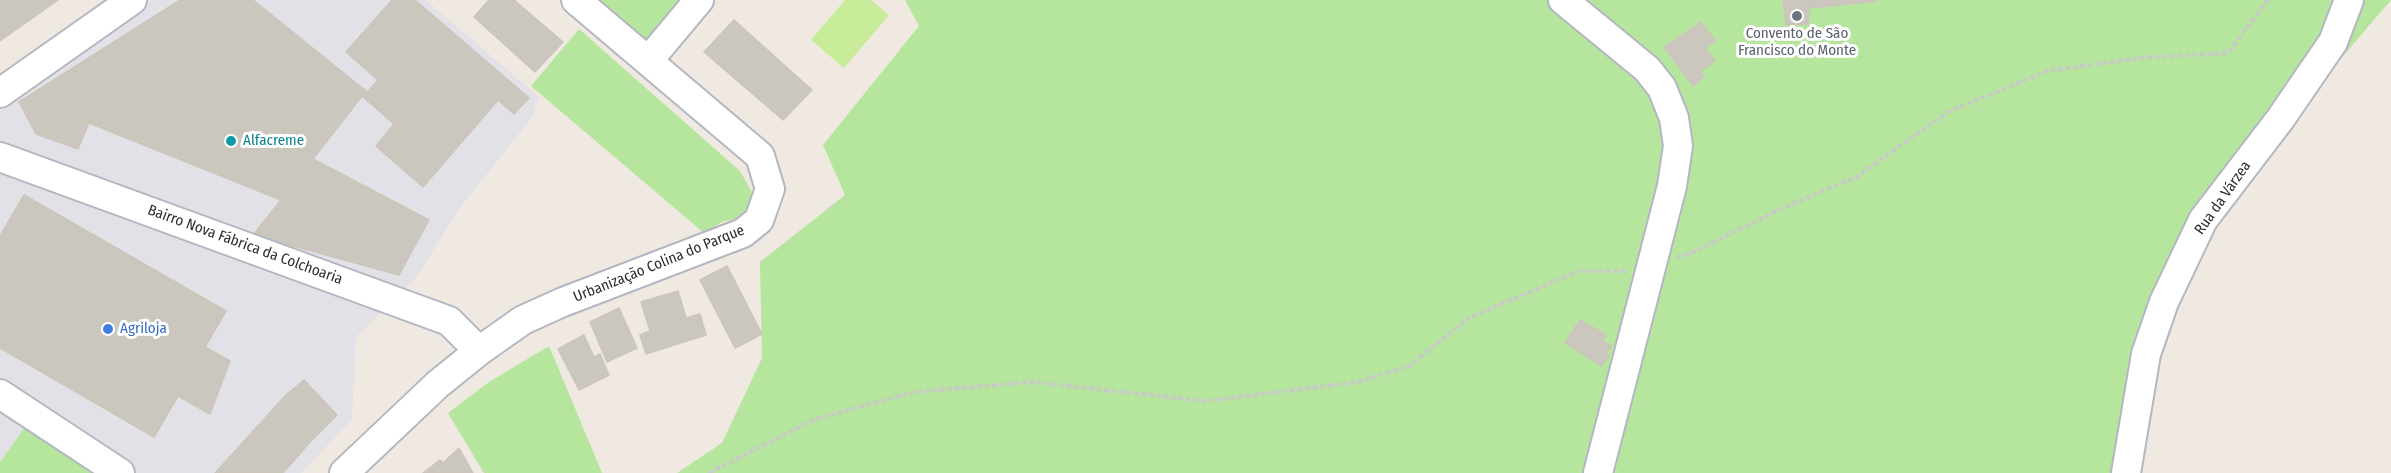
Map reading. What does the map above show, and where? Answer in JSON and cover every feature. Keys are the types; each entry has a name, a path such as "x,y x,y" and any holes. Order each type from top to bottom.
{"street":[{"path":"0,93 132,0"},
{"name":"Urbanização Colina do Parque","path":"344,473 438,384 523,320 553,306 743,233 759,220 770,189 768,176 760,156 576,0"},
{"path":"648,61 699,0"},
{"path":"1563,0 1647,69 1662,88 1674,118 1678,146 1672,186 1598,473"},
{"name":"Rua da Várzea","path":"2128,461 2146,354 2164,302 2203,220 2281,118 2333,42 2349,0"},
{"name":"Bairro Nova Fábrica da Colchoaria","path":"0,157 449,321 479,351"},
{"path":"0,394 120,473"}],"path":[{"path":"709,473 815,419 915,392 1032,382 1205,400 1358,382 1408,366 1469,318 1579,271 1630,271 1689,254 1785,207 1856,177 1948,112 2047,71 2140,58 2228,53 2268,0"}],"shaded area":[{"path":"132,0 426,0 539,97 533,116 459,209 416,278 356,337 352,420 301,473 98,473 27,424 0,462 0,93"}],"green space":[{"path":"597,0 687,0 655,37 645,41"},
{"path":"845,0 871,0 889,15 844,68 811,40"},
{"path":"905,0 2391,0 2203,220 2130,450 2127,473 677,473 722,443 762,358 760,262 845,195 823,145 919,26"},
{"path":"579,29 740,171 752,192 752,205 735,219 722,222 704,233 531,86"},
{"path":"549,346 602,473 484,473 448,413 489,382"},
{"path":"27,424 98,473 0,473 0,462"}],"building":[{"path":"0,0 58,0 0,41"},
{"name":"Alfacreme","path":"180,0 253,0 366,91 313,159 429,220 399,275 253,235 281,200 89,123 78,149 36,134 19,102"},
{"path":"392,0 415,0 529,98 514,114 498,100 423,187 376,146 394,124 363,97 378,80 346,52"},
{"path":"489,0 514,0 563,42 535,72 474,17"},
{"name":"Convento de São Francisco do Monte","path":"1783,0 1876,1 1809,8 1808,24 1786,25"},
{"path":"734,20 812,90 783,120 704,52"},
{"path":"1701,22 1715,41 1705,48 1715,61 1701,71 1704,76 1693,86 1664,47"},
{"name":"Agriloja","path":"24,195 226,311 205,347 230,361 210,414 178,396 154,437 0,348 0,236"},
{"path":"727,266 762,334 735,348 700,280"},
{"path":"678,291 686,318 700,314 706,335 646,354 640,335 650,331 641,302"},
{"path":"619,308 637,348 607,362 590,322"},
{"path":"1580,320 1606,335 1602,340 1612,347 1606,352 1609,355 1602,366 1565,343"},
{"path":"584,335 594,357 600,354 609,375 579,390 558,349"},
{"path":"304,380 337,415 283,473 215,473 286,395"},
{"path":"459,448 473,473 423,473 440,460 443,463"}],"place":[{"name":"Convento de São Francisco do Monte","path":"1797,16"},
{"name":"Alfacreme","path":"231,141"},
{"name":"Agriloja","path":"108,329"}]}
